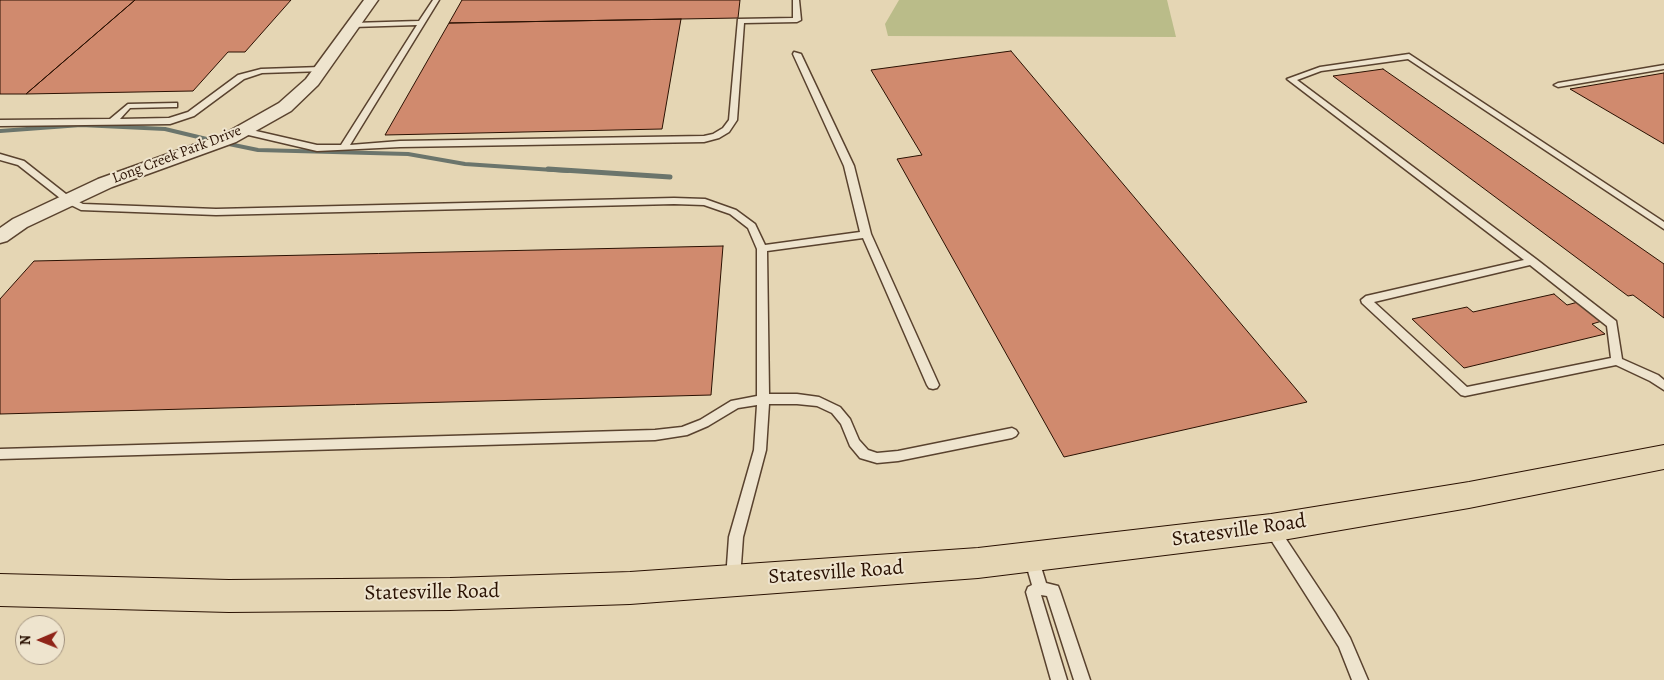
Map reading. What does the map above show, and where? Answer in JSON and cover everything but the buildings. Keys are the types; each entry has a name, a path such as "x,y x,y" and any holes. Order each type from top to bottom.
{"main road":[{"name":"Statesville Road","path":"0,590 229,596 450,594 630,588 733,581 1036,572 1271,528 1469,495 1664,458"}],"street":[{"name":"Long Creek Park Drive","path":"0,237 20,223 105,183 230,138 285,107 312,82 371,0"}],"lane":[{"path":"344,148 436,0"},
{"path":"243,131 317,148 400,144 704,139 716,136 726,130 733,120 741,21 796,20 796,0"},
{"path":"353,25 422,23"},
{"path":"797,54 848,166 866,234 933,385"},
{"path":"1617,360 1612,324 1532,261 1291,79 1320,69 1409,56 1664,226"},
{"path":"1558,85 1664,67"},
{"path":"0,123 170,121 191,114 208,104 241,77 261,71 321,69"},
{"path":"112,122 128,106 174,105"},
{"path":"0,157 21,163 68,200 81,207 216,212 664,201 705,202 733,212 752,226 762,249 763,400 760,450 736,537 733,581"},
{"path":"762,249 866,234"},
{"path":"1532,261 1366,300 1465,392 1617,360 1654,378 1664,386"},
{"path":"0,454 655,435 683,432 704,423 735,404 763,400 819,402 836,410 846,422 854,443 864,454 877,458 898,456 1012,434"},
{"path":"1271,528 1345,643 1360,680"},
{"path":"1036,572 1032,592 1059,680"},
{"path":"1036,572 1053,592 1082,680"}],"green space":[{"path":"899,0 1167,0 1176,37 888,36 885,24"}],"waterway":[{"path":"0,131 81,125 165,129 215,141"},
{"path":"224,143 258,150 408,154 465,164 568,171"},
{"path":"548,169 670,177"}]}
